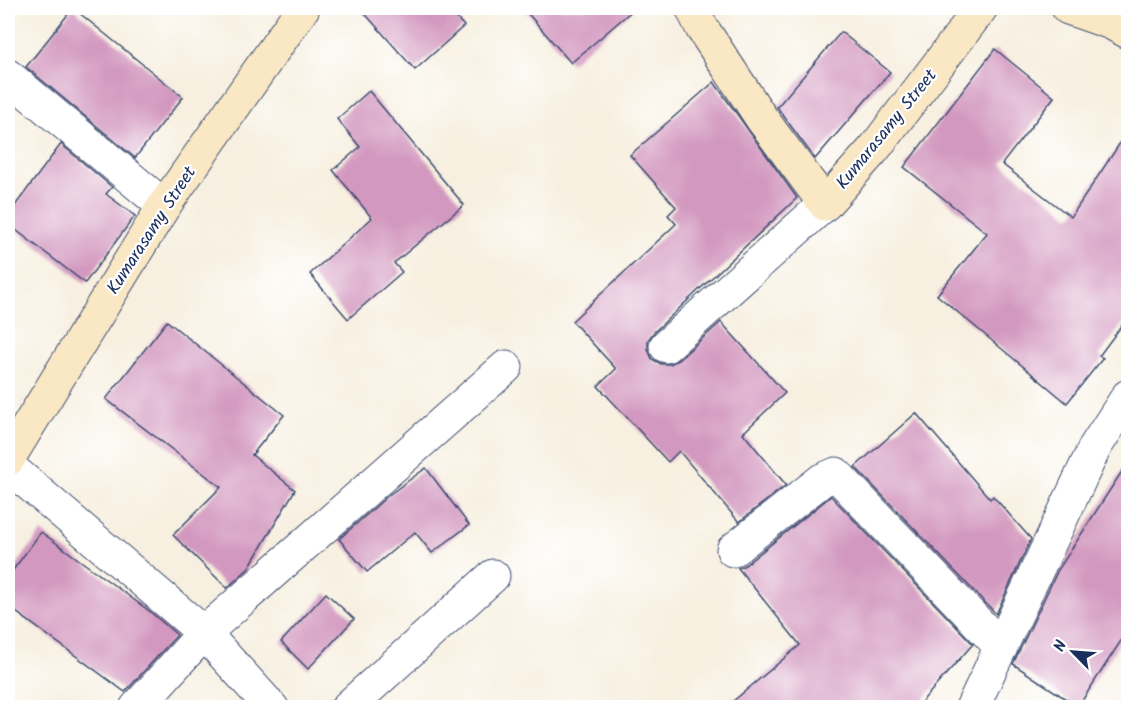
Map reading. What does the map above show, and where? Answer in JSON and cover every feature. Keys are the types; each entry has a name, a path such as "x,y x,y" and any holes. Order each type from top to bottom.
{"street":[{"name":"Kumarasamy Street","path":"8,459 164,206 303,8"},
{"name":"Kumarasamy Street","path":"692,8 702,28 762,119 825,204 874,149 981,8"},
{"path":"1068,8 1128,32"},
{"path":"8,76 164,206"},
{"path":"666,346 825,204"},
{"path":"136,708 204,633 506,367"},
{"path":"972,708 1095,447 1128,396"},
{"path":"8,466 204,633 272,708"},
{"path":"733,550 822,480 836,474 1001,647"},
{"path":"347,708 493,576"}],"building":[{"path":"73,8 183,97 135,158 26,67"},
{"path":"360,8 447,8 464,26 415,70"},
{"path":"523,8 635,8 571,63"},
{"path":"841,32 890,72 815,159 777,107"},
{"path":"995,49 1054,97 1002,164 1071,217 1128,131 1128,317 1099,356 1103,358 1067,403 937,295 987,233 904,167"},
{"path":"714,82 797,198 654,332 648,340 648,349 652,359 661,364 670,364 678,360 721,322 785,393 743,433 786,485 739,522 679,451 668,462 598,386 616,369 572,321 676,224 668,215 676,207 630,155"},
{"path":"369,91 464,205 394,263 402,272 348,319 310,274 372,218 333,170 360,147 337,119"},
{"path":"61,144 112,187 106,194 135,216 85,283 8,224 8,215"},
{"path":"167,321 284,415 252,455 295,490 248,569 227,588 173,535 221,487 106,399"},
{"path":"916,413 990,499 993,496 1031,539 996,614 855,467"},
{"path":"1128,462 1128,630 1078,707 1013,664 1058,570"},
{"path":"426,468 469,525 432,553 415,532 367,572 339,539 390,494"},
{"path":"831,496 973,644 916,708 725,708 800,645 738,568 745,565"},
{"path":"41,532 148,610 177,635 125,692 8,606 8,577"},
{"path":"326,593 354,619 308,669 281,642"}]}
